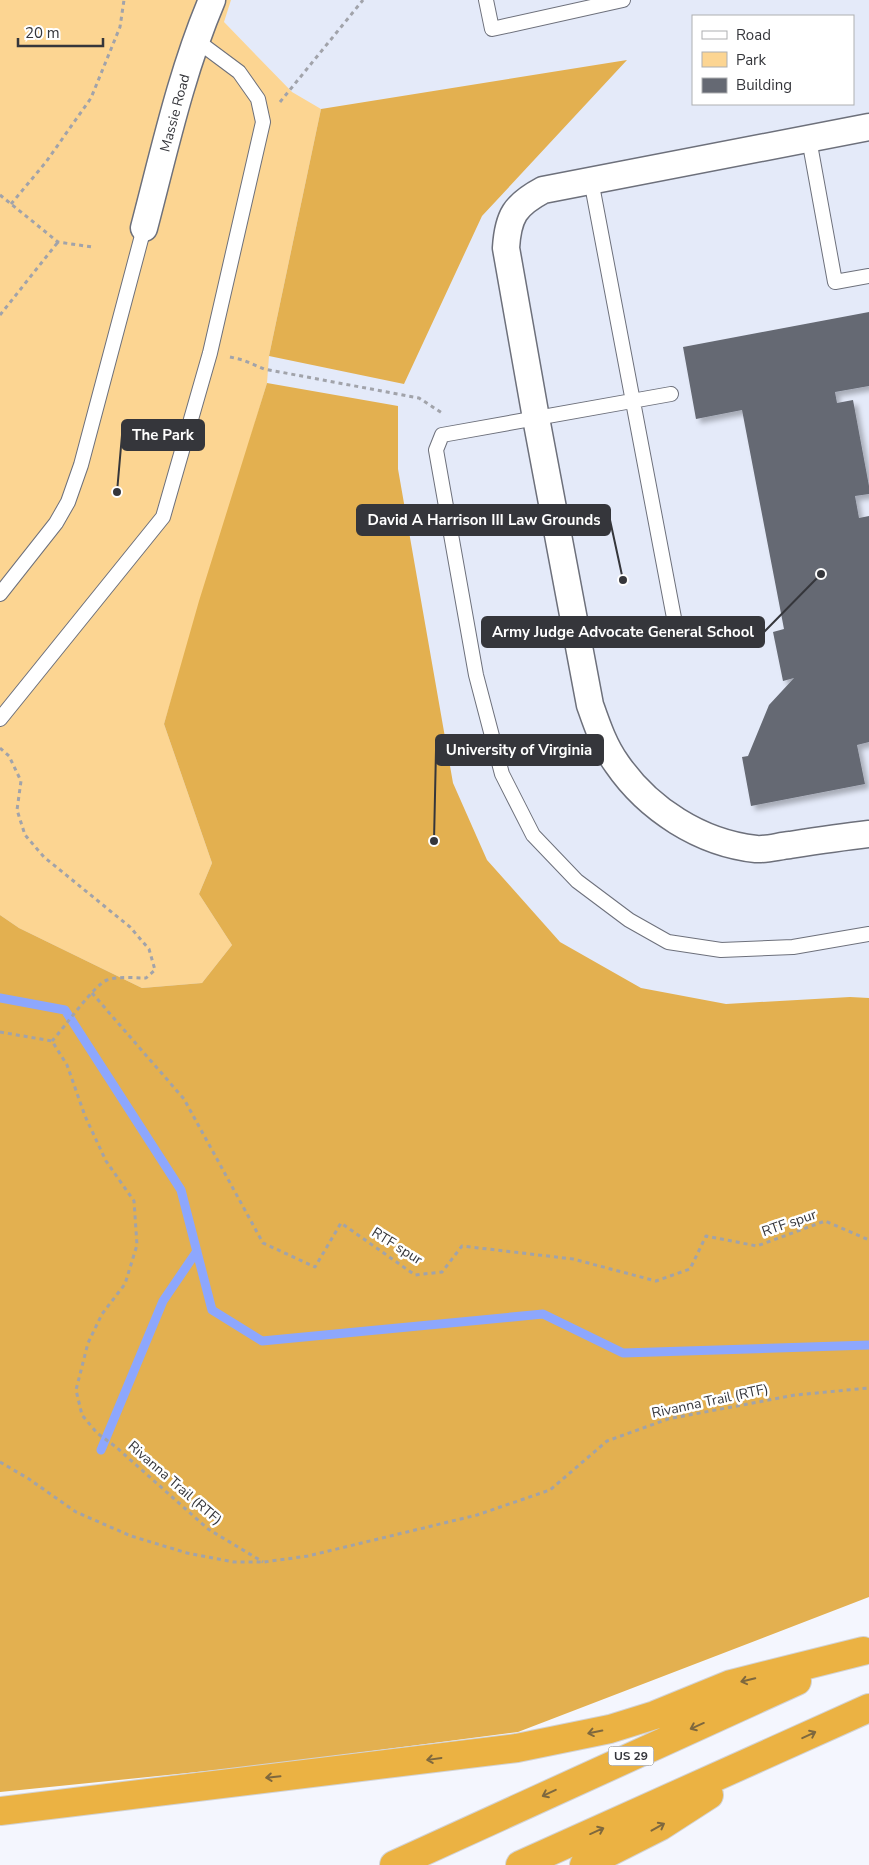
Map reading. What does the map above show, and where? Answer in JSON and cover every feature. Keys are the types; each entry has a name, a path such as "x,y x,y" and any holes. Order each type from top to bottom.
{"highway":[{"path":"0,1811 516,1748 610,1729 655,1716 732,1684 866,1649"},
{"name":"US 29","path":"394,1865 866,1649"},
{"path":"520,1865 869,1708"},
{"path":"584,1865 661,1826 779,1749"}],"street":[{"name":"Massie Road","path":"144,228 186,70 212,0"},
{"path":"869,127 543,190 526,199 513,214 507,228 506,248 590,705 600,731 616,763 638,791 671,818 696,832 730,844 758,849 869,834"}],"lane":[{"path":"486,0 492,29 623,0"},
{"path":"0,719 163,517 210,353 263,122 258,99 239,72 196,40"},
{"path":"809,139 835,282 869,276"},
{"path":"591,180 678,639"},
{"path":"0,594 56,523 68,502 81,464 144,228"},
{"path":"671,394 442,435 436,450 476,675 502,774 533,835 577,881 629,920 668,942 721,950 784,948 869,934"}],"path":[{"path":"11,204 46,162 91,98 120,27 124,0"},
{"path":"263,122 363,0"},
{"path":"0,195 58,242 92,247"},
{"path":"0,315 58,242"},
{"path":"243,360 264,369 418,398 444,414"},
{"path":"0,748 9,756 21,781 17,810 24,835 44,857 130,927 149,949 155,970 146,978 106,981 92,993 52,1041 0,1032"},
{"name":"RTF spur","path":"92,993 184,1099 263,1243 314,1267 341,1223 415,1275 442,1272 462,1246 573,1259 656,1281 690,1269 706,1236 757,1246 825,1221 869,1240"},
{"name":"Rivanna Trail (RTF)","path":"52,1041 67,1065 85,1116 106,1161 134,1201 137,1245 125,1284 102,1314 81,1369 76,1390 82,1416 97,1433 116,1446 208,1529 264,1562 308,1556 477,1515 550,1490 606,1441 668,1419 794,1394 869,1388"},
{"path":"0,1462 29,1479 76,1512 131,1536 187,1553 215,1559 234,1562 264,1562"}],"shaded area":[{"path":"0,0 869,0 869,1579 0,1767"},
{"path":"627,60 482,216 404,384 269,356 321,109"},
{"path":"267,383 398,406 398,469 453,783 487,860 560,942 641,988 726,1004 850,997 869,998 869,1597 518,1732 257,1766 0,1792 0,915 19,928 142,988 202,983 232,945 199,894 212,863 164,724 199,601"}],"green space":[{"path":"0,0 231,0 224,22 292,92 321,109 269,356 267,383 164,724 212,863 199,894 232,945 202,983 142,988 19,928 0,915"}],"building":[{"path":"869,312 869,386 835,392 837,403 853,400 869,486 869,494 855,496 859,518 869,516 869,742 857,745 865,784 751,806 742,757 748,756 769,705 794,678 783,681 773,632 784,629 742,410 696,419 683,347"}],"waterway":[{"path":"0,998 65,1010 181,1190 212,1310 262,1341 543,1314 623,1353 869,1345"},
{"path":"101,1450 163,1301 197,1251"}],"place":[{"name":"The Park","path":"117,492"},
{"name":"Army Judge Advocate General School","path":"821,574"},
{"name":"David A Harrison III Law Grounds","path":"623,580"},
{"name":"University of Virginia","path":"434,841"}]}
